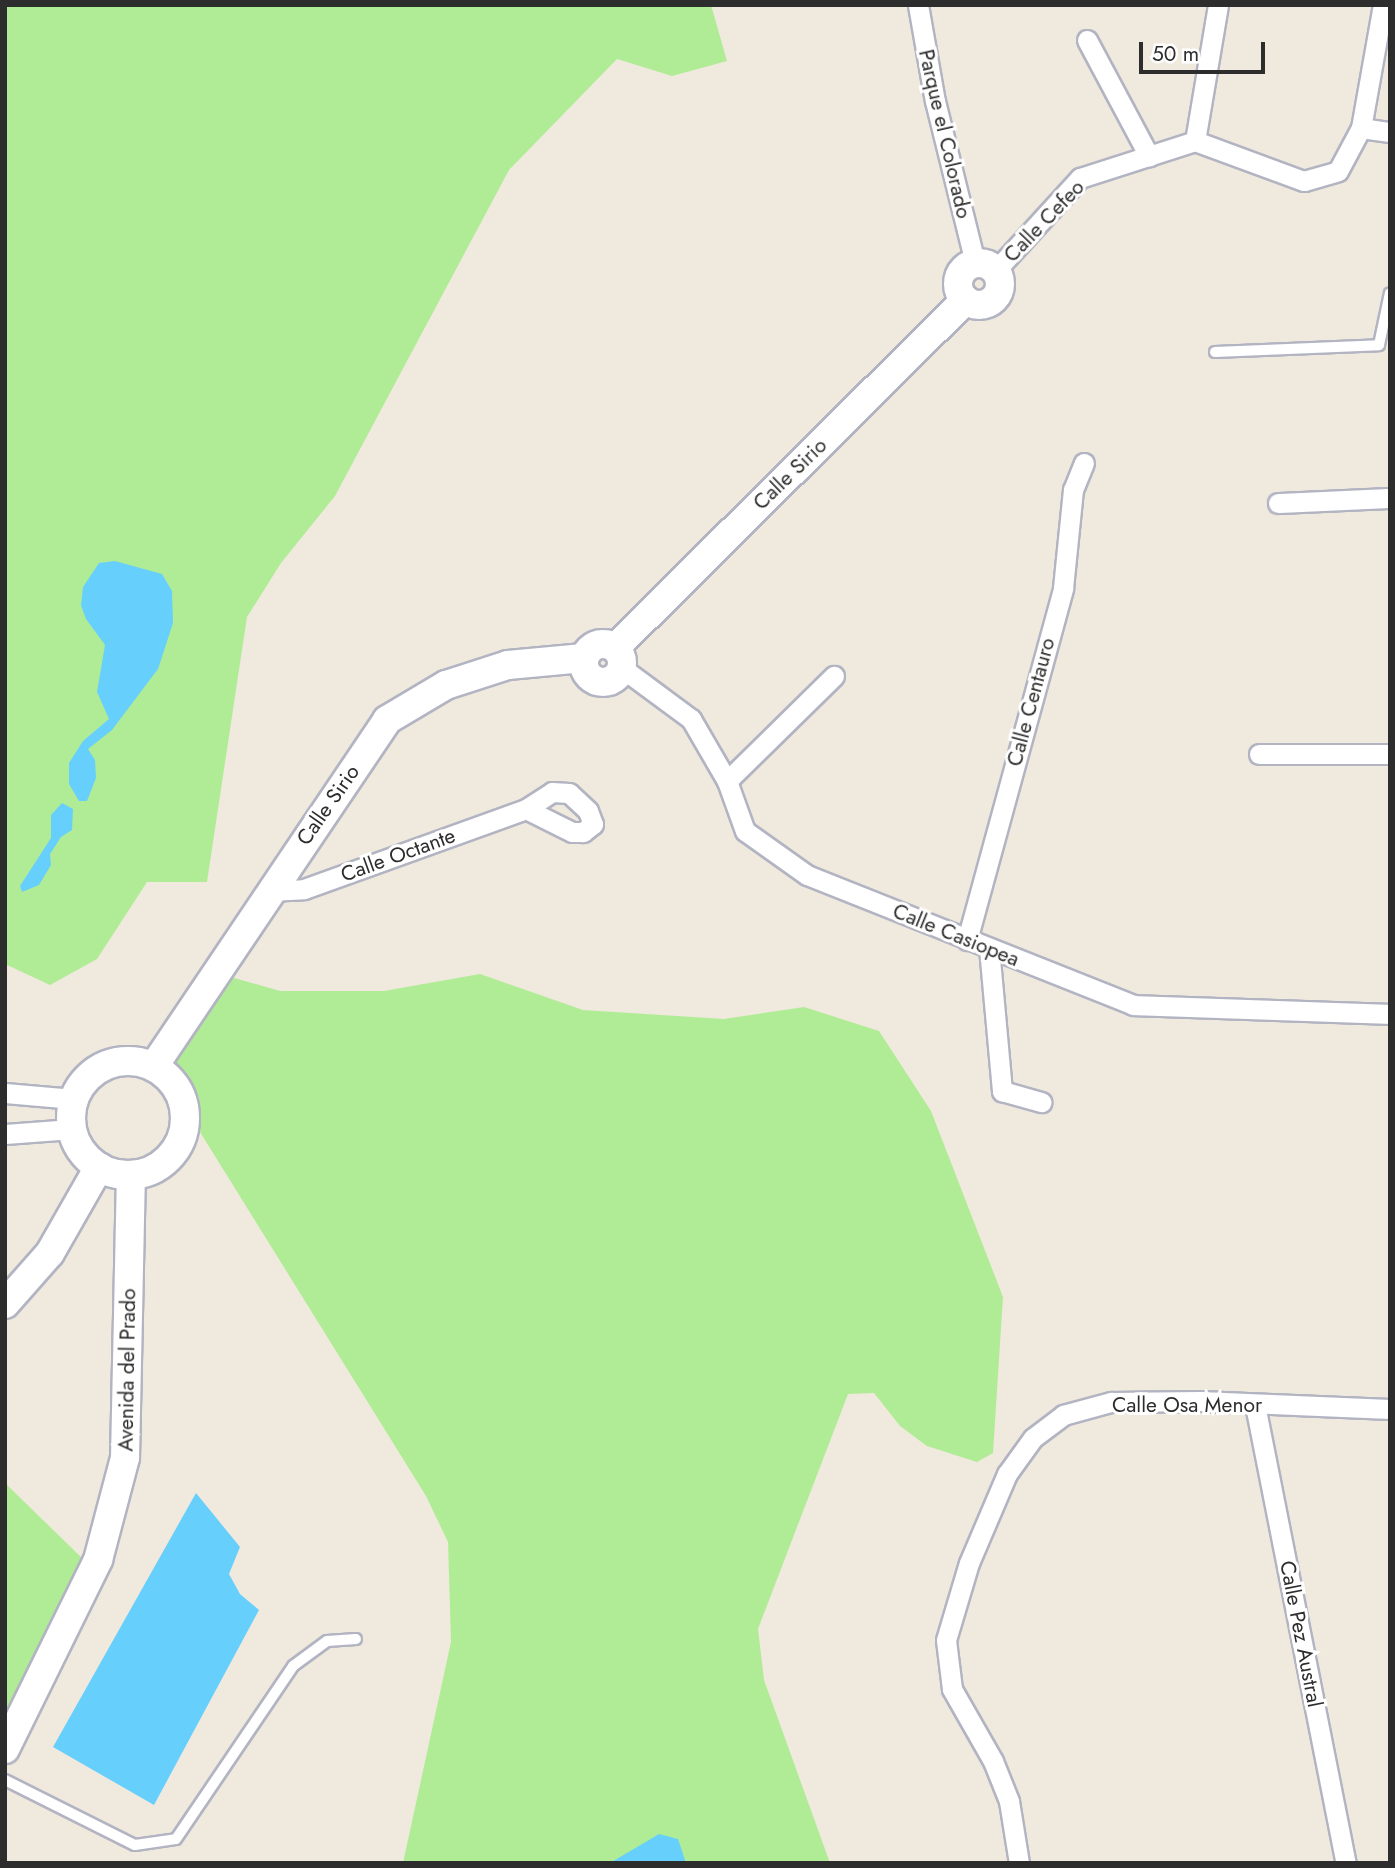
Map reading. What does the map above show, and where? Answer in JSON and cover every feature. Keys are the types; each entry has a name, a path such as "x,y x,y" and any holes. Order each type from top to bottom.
{"street":[{"name":"Parque el Colorado","path":"918,5 935,101 986,267"},
{"path":"1218,5 1195,141 1304,181 1338,171 1362,128 1383,5"},
{"path":"1087,40 1149,156"},
{"path":"1362,128 1390,132"},
{"name":"Calle Cefeo","path":"986,267 1080,178 1195,141"},
{"name":"Calle Sirio","path":"154,1066 269,891 387,720 446,685 508,665 584,659 593,646 618,658 965,300 958,283 967,267 986,267"},
{"name":"Calle Centauro","path":"967,940 1063,588 1073,490 1084,463"},
{"path":"1278,503 1390,499"},
{"name":"Calle Casiopea","path":"618,658 691,719 727,781 745,831 807,875 1133,1005 1390,1014"},
{"path":"727,781 834,676"},
{"path":"1259,754 1390,754"},
{"name":"Calle Octante","path":"269,891 304,889 526,809"},
{"path":"989,948 1002,1091 1041,1102"},
{"path":"135,1060 154,1066 171,1079 183,1097 186,1119 182,1140 170,1158 152,1171 131,1175 99,1167 77,1144 72,1129 74,1099 83,1082 107,1065 135,1060"},
{"path":"5,1093 74,1099"},
{"path":"5,1134 72,1129"},
{"path":"5,1304 50,1252 99,1167"},
{"name":"Avenida del Prado","path":"5,1749 98,1560 125,1458 131,1175"},
{"name":"Calle Osa Menor","path":"1019,1863 1009,1801 993,1761 952,1689 946,1640 969,1563 1007,1474 1034,1438 1063,1415 1111,1402 1390,1409"},
{"name":"Calle Pez Austral","path":"1255,1405 1346,1863"}],"lane":[{"path":"1215,352 1379,345 1390,293"},
{"path":"5,1780 135,1845 176,1839 293,1666 327,1641 356,1639"}],"green space":[{"path":"5,5 711,5 727,61 672,76 617,59 509,170 335,496 281,563 247,617 207,882 147,882 97,959 50,985 5,964"},
{"path":"480,974 583,1010 724,1019 804,1007 879,1031 931,1111 1003,1297 993,1453 977,1462 927,1446 900,1426 874,1393 848,1394 758,1629 764,1680 830,1863 403,1863 451,1642 448,1542 426,1496 200,1132 199,1097 171,1056 224,975 280,991 384,991"},
{"path":"5,1483 84,1560 5,1716"}],"water":[{"path":"115,561 162,574 172,591 173,623 158,669 112,730 88,749 95,760 96,778 87,801 79,801 69,784 69,763 83,741 109,719 97,692 105,645 86,619 81,605 83,587 99,563"},
{"path":"62,803 73,809 72,830 61,837 50,854 51,865 39,885 22,892 20,886 51,838 51,815"},
{"path":"196,1493 240,1547 229,1574 240,1594 259,1610 154,1805 53,1747"},
{"path":"659,1834 678,1839 686,1863 610,1863"}]}
